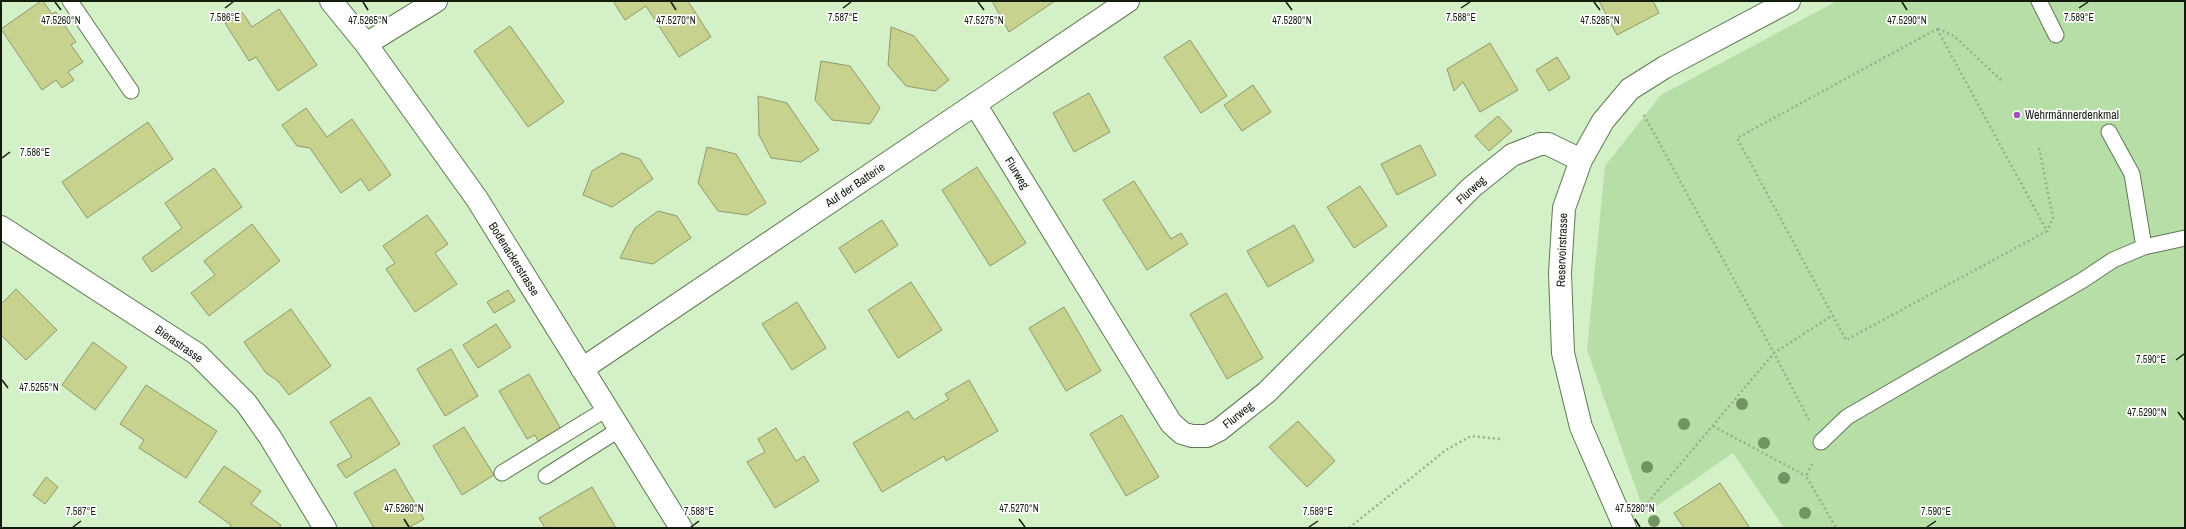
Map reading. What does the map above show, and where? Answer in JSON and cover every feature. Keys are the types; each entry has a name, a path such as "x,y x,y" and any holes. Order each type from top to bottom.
{"street":[{"name":"Bodenackerstrasse","path":"331,1 366,44 477,199 681,528"},
{"path":"366,44 436,1"},
{"name":"Auf der Batterie","path":"582,369 1128,1"},
{"name":"Reservoirstrasse","path":"1625,528 1581,427 1562,353 1560,273 1564,208 1581,160 1603,121 1630,89 1665,67 1789,1"},
{"name":"Flurweg","path":"975,104 1171,423 1182,433 1192,436 1208,436 1219,430 1267,392 1472,187 1512,155 1540,144 1548,144 1581,160"},
{"name":"Bierastrasse","path":"1,227 197,354 246,403 270,437 325,528"}],"lane":[{"path":"70,1 131,91"},
{"path":"2038,1 2056,35"},
{"path":"2110,132 2132,174 2144,247"},
{"path":"1821,442 1847,416 2083,280 2113,260 2144,247 2185,238"},
{"path":"502,473 608,408"},
{"path":"546,476 620,429"}],"path":[{"path":"1937,29 1954,36 2002,81"},
{"path":"1937,29 2047,231"},
{"path":"1937,29 1736,138 1846,340 2047,231 2053,218 2039,148"},
{"path":"1630,89 1774,353"},
{"path":"1642,510 1774,353 1832,315"},
{"path":"1713,426 1806,476"},
{"path":"1349,528 1446,450 1472,436 1500,439"}],"green space":[{"path":"1837,1 2185,1 2185,528 1784,528 1733,453 1645,514 1587,350 1605,166 1661,95"}],"building":[{"path":"43,1 52,14 56,12 76,42 71,45 83,62 68,72 74,80 62,88 56,80 42,90 1,29"},
{"path":"613,1 688,1 711,37 679,57 646,6 625,20"},
{"path":"992,1 1055,1 1009,32"},
{"path":"1599,1 1653,1 1659,13 1617,35"},
{"path":"279,9 317,65 278,91 256,57 249,61 225,23 242,12 252,27"},
{"path":"510,26 564,102 528,127 474,51"},
{"path":"891,27 914,36 949,80 935,91 906,86 888,65"},
{"path":"1190,40 1227,96 1201,113 1164,57"},
{"path":"1490,43 1518,90 1480,112 1463,82 1454,91 1447,69"},
{"path":"1557,57 1570,78 1549,91 1536,70"},
{"path":"821,61 850,66 880,108 870,124 832,120 815,100"},
{"path":"1253,85 1271,112 1242,131 1224,105"},
{"path":"1089,93 1110,132 1074,152 1053,113"},
{"path":"758,96 787,103 819,150 801,162 771,158 759,135"},
{"path":"306,108 327,137 352,119 391,175 369,191 361,179 341,193 310,148 297,146 282,125"},
{"path":"1498,116 1512,131 1489,151 1475,136"},
{"path":"148,122 173,159 87,218 62,182"},
{"path":"1420,145 1436,175 1397,195 1381,164"},
{"path":"707,147 736,154 766,203 747,215 718,211 698,183"},
{"path":"622,153 640,159 653,179 612,207 583,195 592,171"},
{"path":"977,167 1026,243 990,266 942,190"},
{"path":"214,168 242,207 152,272 142,258 182,228 165,203"},
{"path":"1134,181 1171,239 1181,233 1188,244 1147,270 1103,200"},
{"path":"1360,186 1387,226 1354,248 1327,207"},
{"path":"658,211 677,216 691,238 653,264 620,258 635,228"},
{"path":"427,215 448,244 435,253 457,284 415,312 386,269 395,263 383,246"},
{"path":"882,220 898,245 855,273 839,248"},
{"path":"252,224 280,261 209,316 191,293 215,275 204,261"},
{"path":"1294,225 1314,261 1268,287 1247,251"},
{"path":"911,282 942,330 898,358 868,310"},
{"path":"16,289 57,330 26,360 1,335 1,304"},
{"path":"508,290 515,301 494,313 487,302"},
{"path":"1226,293 1263,358 1227,379 1190,314"},
{"path":"797,302 826,348 792,370 762,324"},
{"path":"1064,307 1101,371 1066,391 1029,328"},
{"path":"291,309 331,366 289,395 278,381 266,373 244,342"},
{"path":"496,324 511,347 478,368 463,345"},
{"path":"93,342 127,367 95,410 62,385"},
{"path":"451,349 478,396 445,416 417,369"},
{"path":"529,374 561,429 539,443 535,435 527,439 499,391"},
{"path":"969,380 998,431 946,461 944,456 882,492 853,443 908,411 914,420 949,399 945,394"},
{"path":"146,385 217,431 186,478 139,448 144,440 120,424"},
{"path":"370,397 400,444 346,478 337,465 352,457 330,422"},
{"path":"1122,415 1159,477 1126,496 1090,434"},
{"path":"1298,421 1335,461 1307,487 1269,447"},
{"path":"464,427 494,475 462,495 433,446"},
{"path":"776,428 796,461 804,456 819,481 775,508 747,462 765,452 758,439"},
{"path":"224,466 261,491 251,504 281,525 279,528 229,528 231,525 199,502"},
{"path":"395,469 424,519 408,528 374,528 354,493"},
{"path":"46,477 58,487 45,504 33,495"},
{"path":"1720,483 1750,528 1684,528 1674,513"},
{"path":"592,487 616,528 545,528 539,518"}],"place":[{"name":"Wehrmännerdenkmal","path":"2017,115"}]}
